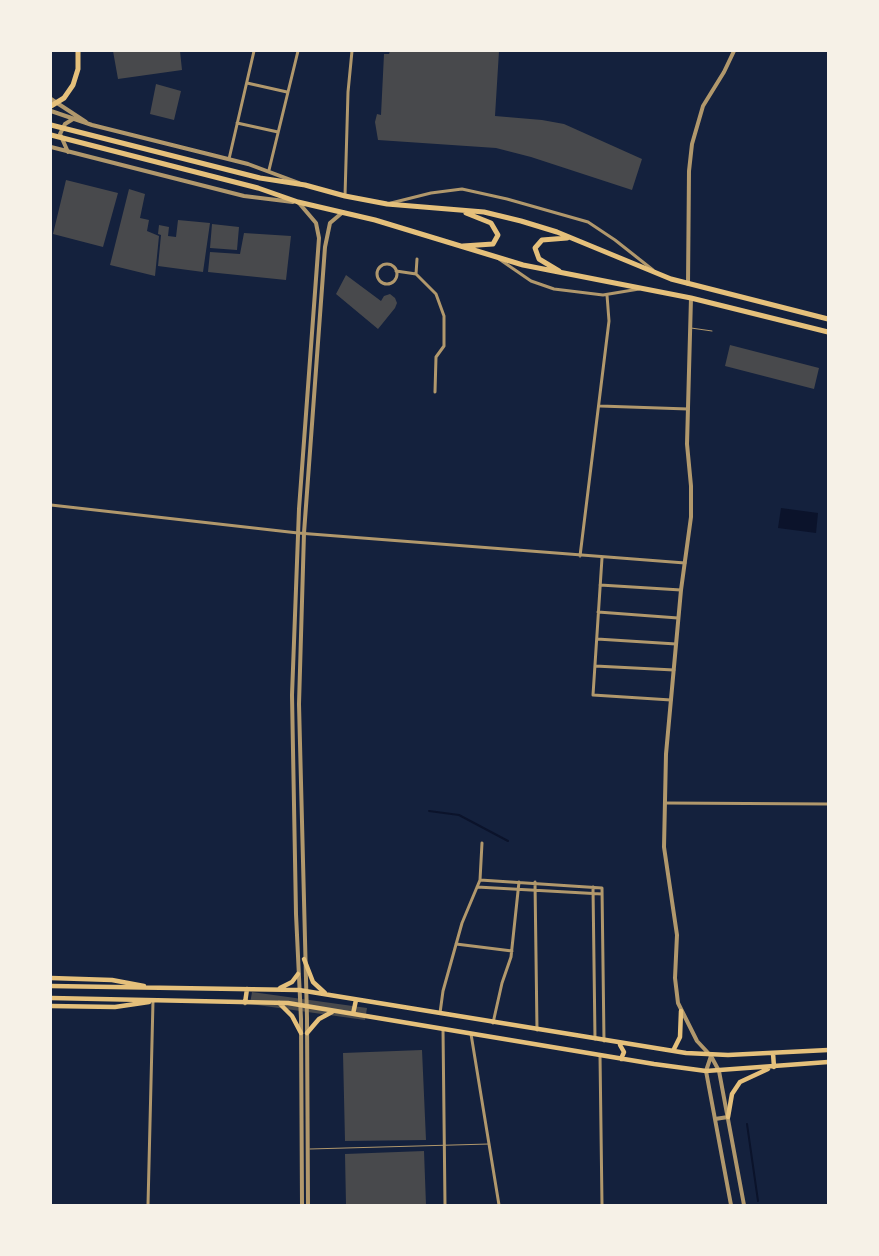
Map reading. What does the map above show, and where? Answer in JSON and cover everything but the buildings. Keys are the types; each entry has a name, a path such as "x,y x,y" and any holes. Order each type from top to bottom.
{"highway":[{"path":"51,104 64,98 75,82 79,65 78,51"},
{"path":"51,125 260,178 345,196 387,204 456,210 506,217 544,227 660,275 688,284 828,319"},
{"path":"51,135 258,188 298,202 343,212 497,258 564,274 692,298 828,332"},
{"path":"456,210 491,223 498,235 493,244 458,246"},
{"path":"564,274 539,260 535,248 542,240 572,238"}],"main road":[{"path":"304,959 313,982 326,994"},
{"path":"278,988 292,982 298,974"},
{"path":"51,978 120,981 153,988"},
{"path":"51,986 278,988 326,994 619,1044 711,1056 828,1050"},
{"path":"245,1003 247,989"},
{"path":"51,998 300,1005 620,1059 706,1070 719,1071 828,1062"},
{"path":"353,1014 356,1000"},
{"path":"51,1006 127,1007 153,1001"},
{"path":"279,1003 295,1020 301,1033"},
{"path":"307,1033 319,1019 333,1011"},
{"path":"673,1051 680,1037 681,1011"},
{"path":"619,1044 624,1052 620,1059"},
{"path":"773,1053 774,1067"},
{"path":"728,1117 732,1094 740,1082 748,1076 774,1067"}],"street":[{"path":"229,159 254,51"},
{"path":"268,170 298,51"},
{"path":"345,196 348,92 352,51"},
{"path":"688,284 689,171 692,144 702,106 724,72 734,51"},
{"path":"247,83 287,92"},
{"path":"51,99 73,117"},
{"path":"51,104 73,117 92,125 268,170 305,186"},
{"path":"51,112 73,117"},
{"path":"68,152 60,138 61,129 73,117"},
{"path":"238,123 278,132"},
{"path":"51,147 244,196 298,202 316,223 319,238 298,533 292,704 301,1033 302,1205"},
{"path":"387,204 431,193 462,189 572,216 588,222 615,240 660,275"},
{"path":"308,1205 307,1033 298,704 304,533 324,253 330,224 343,212"},
{"path":"497,258 526,278 546,286 576,292 607,295 642,288"},
{"path":"416,274 417,260"},
{"path":"396,271 395,280 389,283 380,282 377,276 378,269 383,264 390,264 396,271 416,274 436,294 444,316 444,346 436,358 435,392"},
{"path":"580,556 610,315 607,295"},
{"path":"692,298 687,451 691,501 690,531 681,590 671,700 664,847 677,935 675,978 681,1011 696,1041 711,1056 719,1071 744,1205"},
{"path":"600,406 688,409"},
{"path":"51,505 298,533 685,563"},
{"path":"602,558 594,695 671,700"},
{"path":"600,585 681,590"},
{"path":"598,612 678,618"},
{"path":"597,639 676,644"},
{"path":"595,666 674,670"},
{"path":"665,803 828,804"},
{"path":"440,1014 443,991 456,944 480,880 482,843"},
{"path":"480,880 535,882 602,888 604,1041"},
{"path":"493,1023 512,951 520,882"},
{"path":"535,882 537,1030"},
{"path":"477,887 602,894"},
{"path":"593,887 595,1040"},
{"path":"456,944 512,951"},
{"path":"148,1205 153,1001"},
{"path":"443,1028 445,1205"},
{"path":"471,1033 499,1205"},
{"path":"600,1055 602,1205"},
{"path":"711,1056 706,1070 731,1205"},
{"path":"715,1119 728,1117"}],"lane":[{"path":"691,328 712,332"},
{"path":"307,1149 489,1144"}],"water":[{"path":"781,508 818,513 816,533 778,528"}],"waterway":[{"path":"429,811 459,815 508,841"},
{"path":"747,1124 758,1201"}]}
